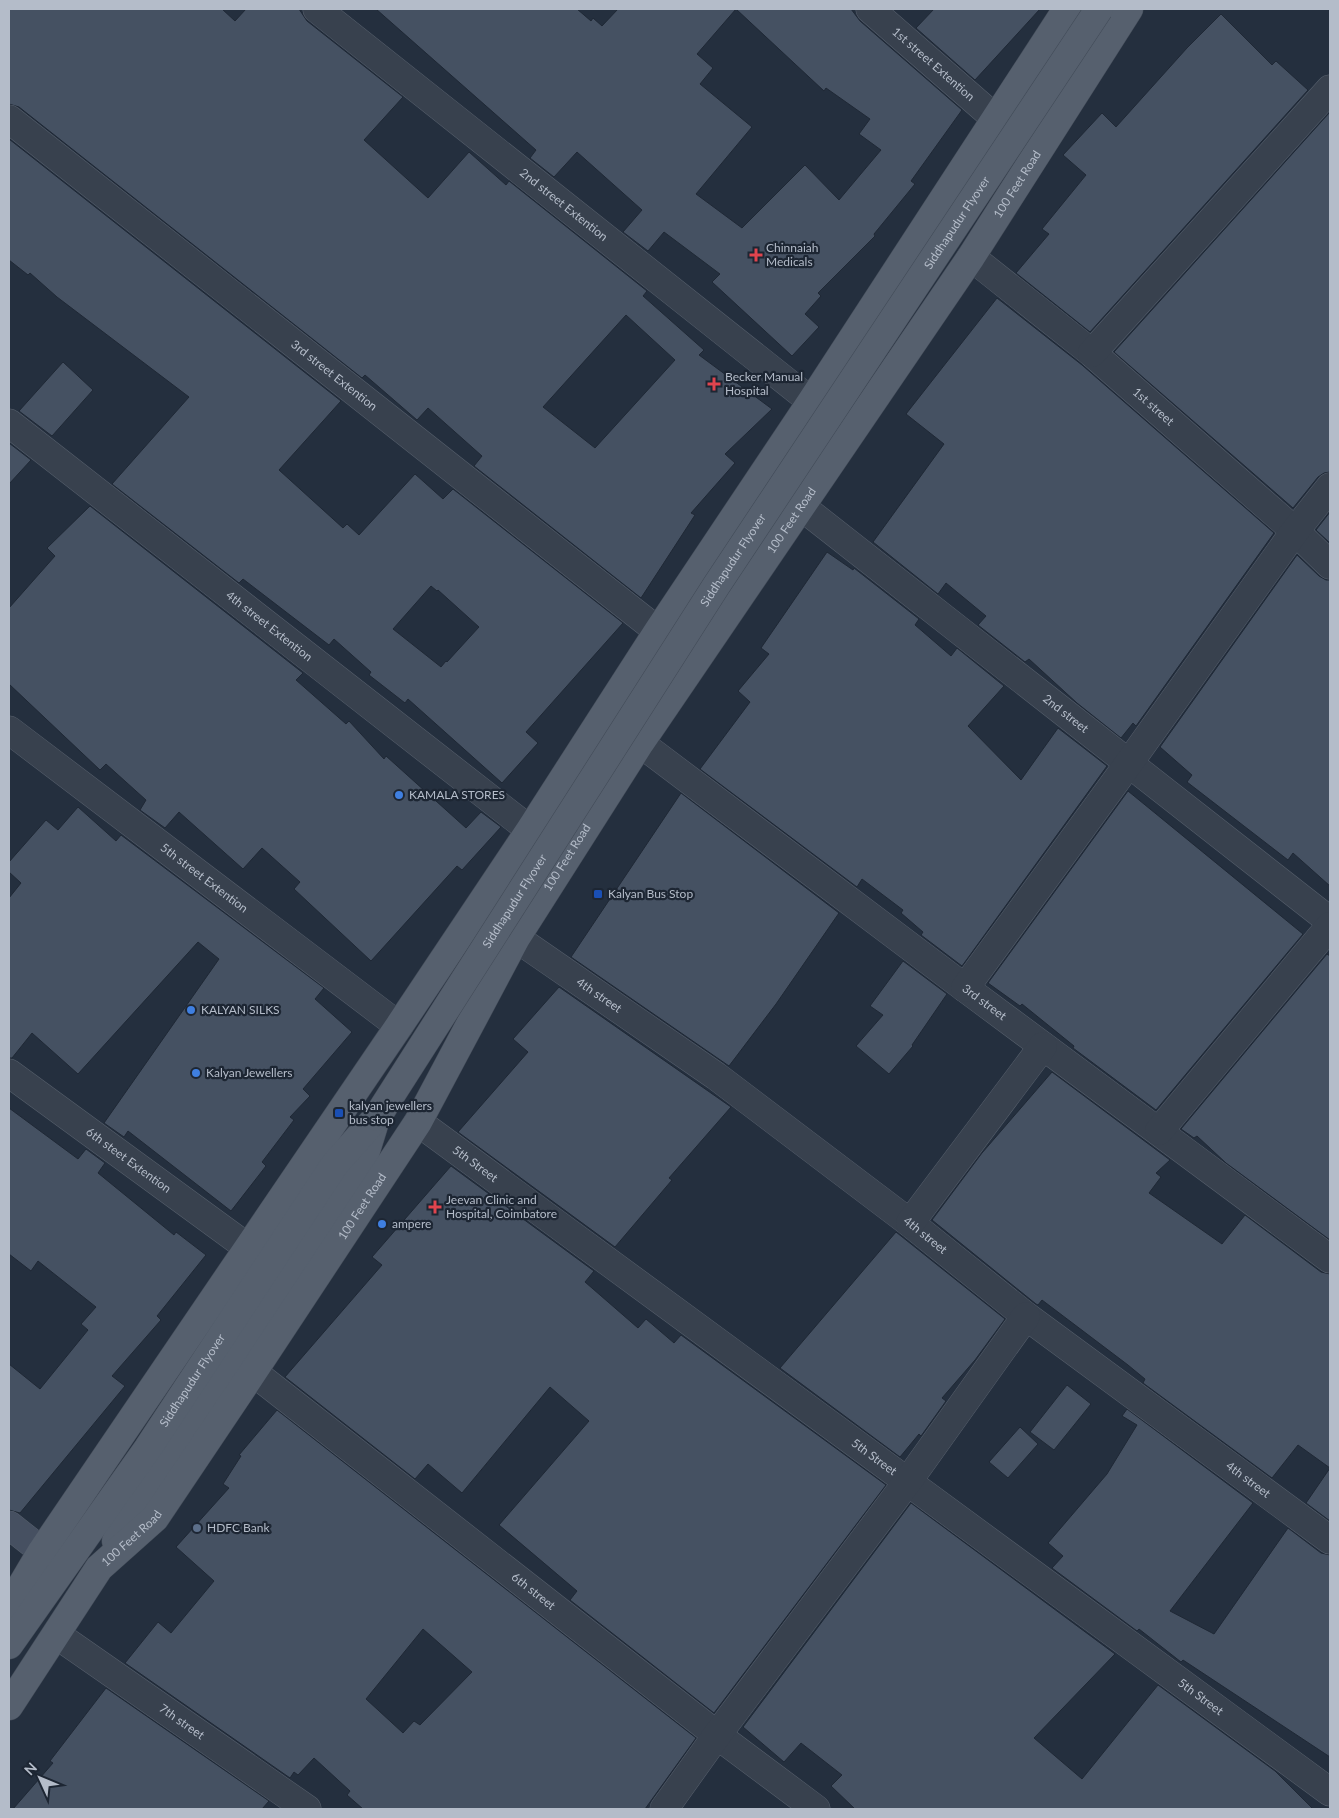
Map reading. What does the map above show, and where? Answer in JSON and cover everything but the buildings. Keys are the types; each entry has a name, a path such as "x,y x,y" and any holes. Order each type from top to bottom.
{"main road":[{"path":"9,1617 13,1600 42,1551 530,830 658,631 811,402 1067,9"},
{"name":"Siddhapudur Flyover","path":"9,1644 148,1448 335,1164 377,1117 716,586 1099,9"},
{"name":"100 Feet Road","path":"9,1706 99,1568 155,1518 418,1122 516,938 640,743 971,257 1129,9"},
{"name":"Siddhapudur Flyover","path":"99,1568 358,1177 377,1117"}],"street":[{"name":"2nd street Extention","path":"317,9 851,432"},
{"name":"1st street Extention","path":"870,9 996,119"},
{"path":"1092,353 1330,89"},
{"name":"3rd street Extention","path":"9,119 658,631"},
{"name":"1st street","path":"971,257 1092,353 1295,531 1330,565"},
{"name":"4th street Extention","path":"9,423 530,830"},
{"path":"965,988 1295,531 1330,488"},
{"name":"2nd street","path":"802,507 1330,921"},
{"name":"5th street Extention","path":"9,730 399,1026"},
{"name":"3rd street","path":"640,743 965,988 1330,1259"},
{"path":"1159,1131 1330,926"},
{"name":"4th street","path":"516,938 716,1076 910,1223 1026,1316 1330,1540"},
{"path":"910,1223 1043,1046"},
{"name":"6th steet Extention","path":"9,1073 247,1247"},
{"name":"5th Street","path":"418,1122 1330,1792"},
{"path":"664,1809 908,1481 1026,1316"},
{"name":"6th street","path":"253,1372 717,1736 816,1809"},
{"path":"9,1525 42,1551"},
{"name":"7th street","path":"57,1635 307,1809"}],"place":[{"name":"Chinnaiah Medicals","path":"756,255"},
{"name":"Becker Manual Hospital","path":"714,384"},
{"name":"KAMALA STORES","path":"399,795"},
{"name":"Kalyan Bus Stop","path":"598,894"},
{"name":"KALYAN SILKS","path":"191,1010"},
{"name":"Kalyan Jewellers","path":"196,1073"},
{"name":"kalyan jewellers bus stop","path":"339,1113"},
{"name":"Jeevan Clinic and Hospital, Coimbatore","path":"435,1207"},
{"name":"ampere","path":"382,1224"},
{"name":"HDFC Bank","path":"197,1528"}]}
